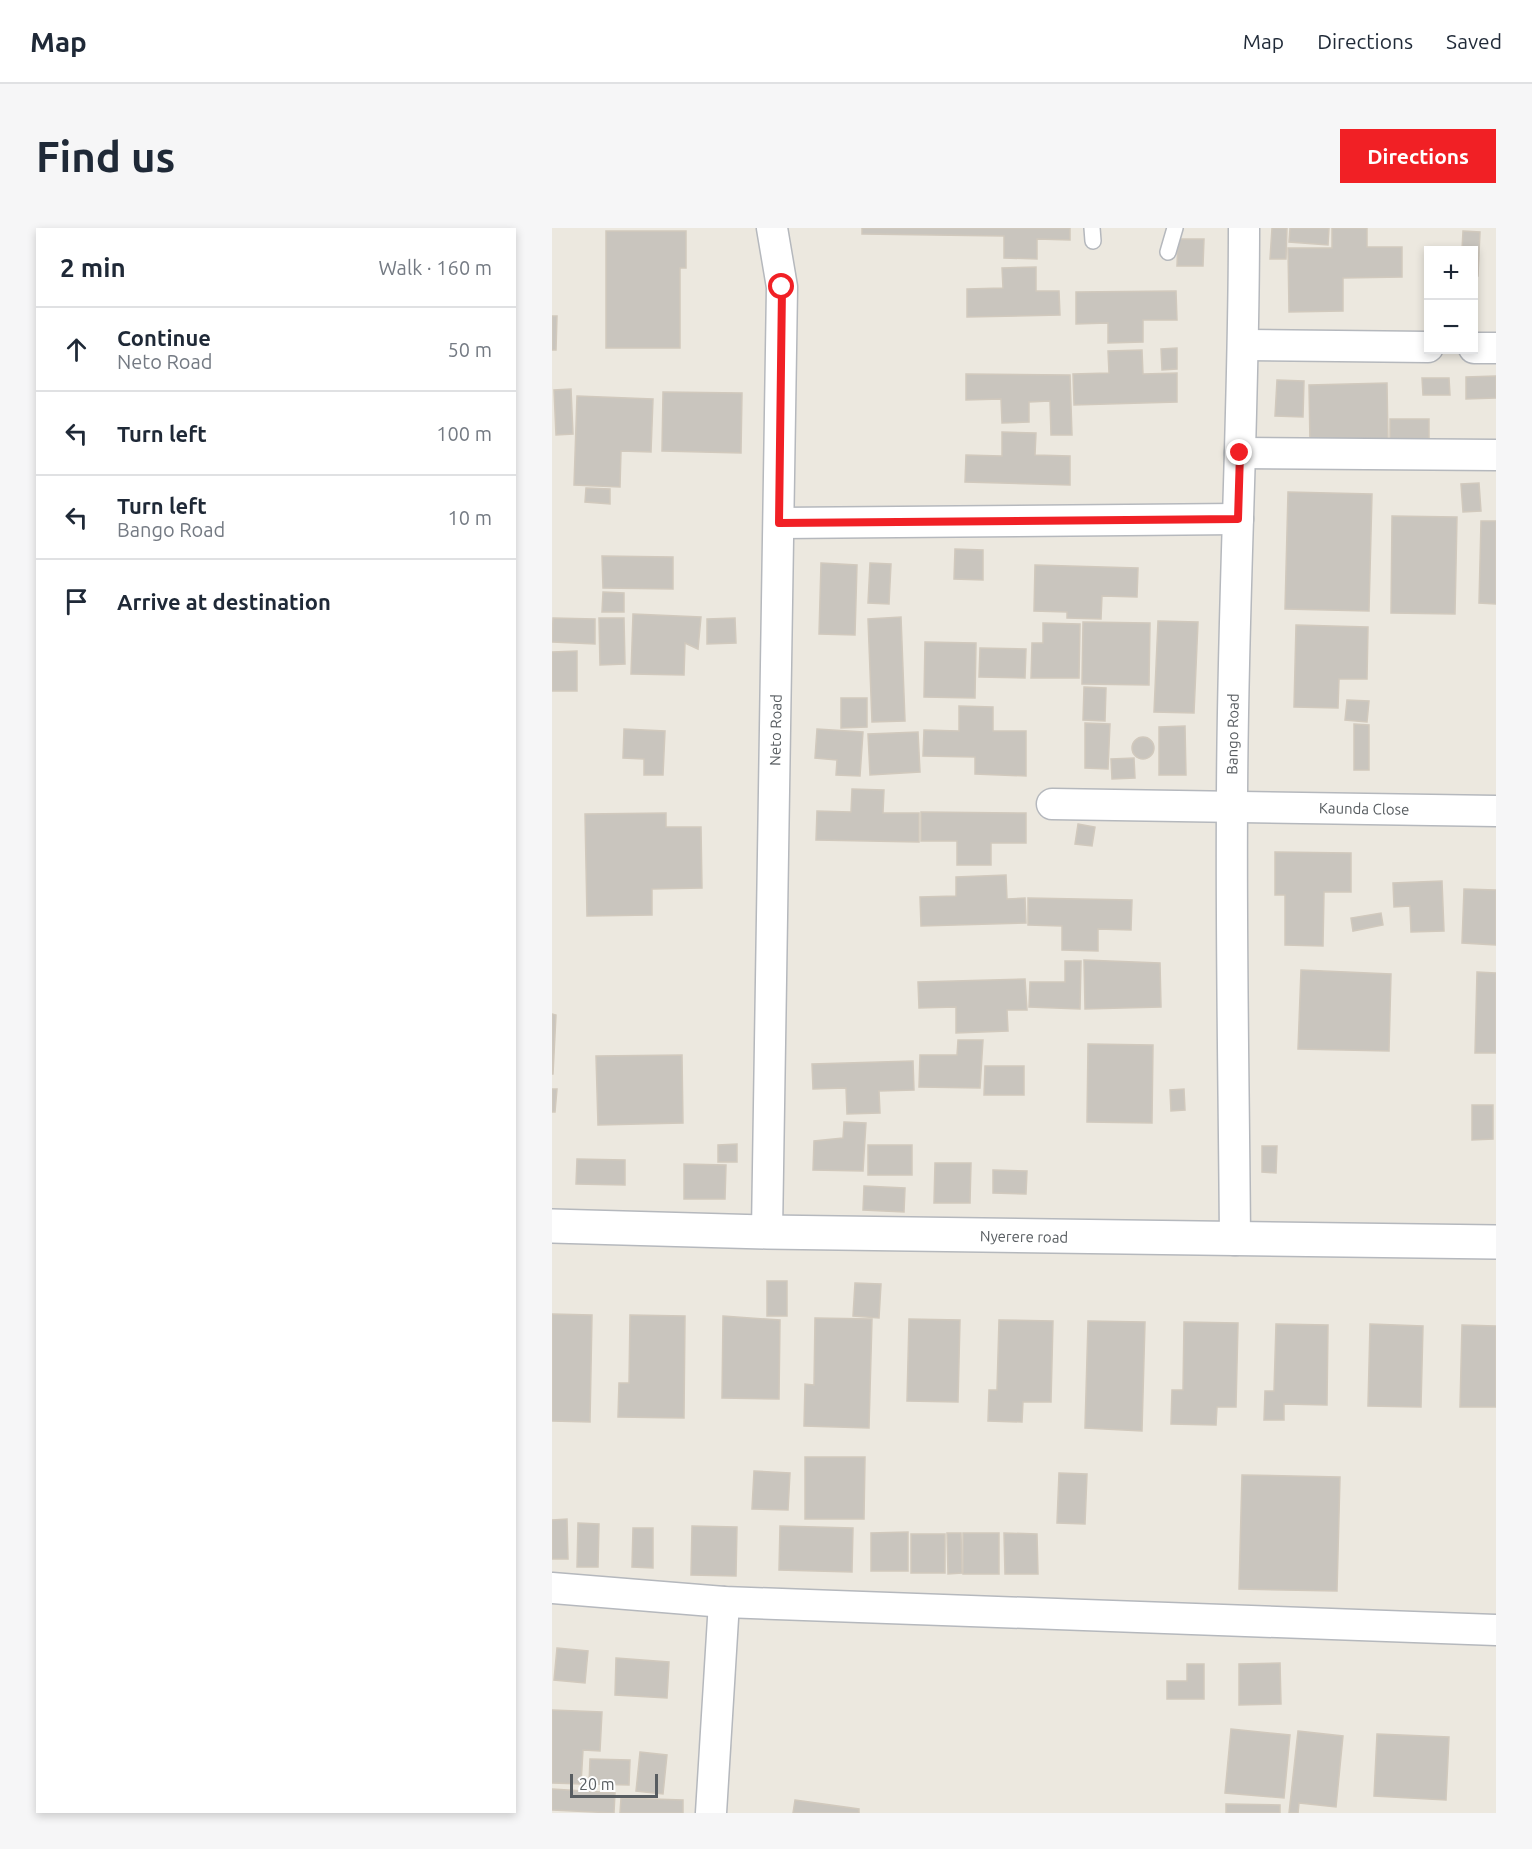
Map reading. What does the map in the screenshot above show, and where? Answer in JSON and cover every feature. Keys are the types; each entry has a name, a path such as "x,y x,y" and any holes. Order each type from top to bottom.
{"street":[{"name":"Neto Road","path":"767,1232 782,287 772,228"},
{"name":"Bango Road","path":"1235,1240 1232,807 1244,345 1244,228"},
{"path":"1244,345 1424,347"},
{"path":"1478,348 1496,348"},
{"path":"1240,453 1496,455"},
{"path":"779,523 1238,519"},
{"name":"Kaunda Close","path":"1052,804 1496,811"},
{"name":"Nyerere road","path":"552,1226 1235,1240 1496,1242"},
{"path":"552,1588 724,1602 1496,1630"},
{"path":"711,1813 724,1602"}],"lane":[{"path":"1168,252 1175,228"}],"building":[{"path":"862,228 1070,228 1070,240 1037,239 1037,259 1004,258 1004,236 862,234"},
{"path":"1272,228 1287,228 1286,259 1270,259"},
{"path":"1290,228 1329,228 1328,245 1289,242"},
{"path":"1332,228 1367,228 1367,247 1402,247 1402,277 1343,278 1343,311 1289,312 1288,248 1332,248"},
{"path":"606,231 686,231 686,268 680,268 680,348 606,348"},
{"path":"1463,231 1480,232 1478,276 1478,246 1462,246"},
{"path":"1178,239 1204,239 1203,266 1177,266"},
{"path":"1036,267 1036,291 1059,291 1060,315 967,317 967,289 1003,288 1002,268"},
{"path":"1176,291 1177,320 1143,320 1143,342 1108,343 1108,323 1076,324 1076,292"},
{"path":"552,316 557,316 556,350 552,350"},
{"path":"1177,348 1177,369 1162,370 1161,349"},
{"path":"1142,350 1143,374 1177,373 1177,402 1074,405 1073,374 1109,373 1108,351"},
{"path":"966,374 1070,375 1072,435 1051,435 1050,401 1029,402 1029,422 1002,423 1001,399 966,400"},
{"path":"1496,376 1496,398 1466,399 1466,377"},
{"path":"1422,378 1449,378 1450,395 1423,395"},
{"path":"1277,380 1304,381 1303,417 1275,416"},
{"path":"1387,383 1388,442 1310,443 1309,385"},
{"path":"571,389 573,434 556,435 554,390"},
{"path":"663,392 742,393 741,453 662,451"},
{"path":"577,396 653,399 651,452 621,451 620,487 574,485"},
{"path":"1390,419 1429,419 1429,442 1390,443"},
{"path":"1002,432 1036,433 1035,455 1070,456 1070,485 965,482 966,455 1002,456"},
{"path":"1479,483 1481,511 1463,512 1461,484"},
{"path":"586,488 610,489 610,504 585,502"},
{"path":"1288,492 1372,494 1369,611 1285,609"},
{"path":"1392,516 1457,517 1455,614 1391,613"},
{"path":"1481,521 1496,521 1496,604 1479,603"},
{"path":"955,549 983,550 983,580 954,579"},
{"path":"602,556 673,557 673,589 603,588"},
{"path":"821,563 857,565 855,635 819,634"},
{"path":"870,563 891,564 889,604 868,603"},
{"path":"1035,565 1138,568 1137,597 1102,596 1101,619 1067,618 1067,612 1034,611"},
{"path":"603,592 624,593 624,612 602,612"},
{"path":"633,614 701,617 698,649 685,643 684,675 631,674"},
{"path":"901,617 905,721 872,722 868,619"},
{"path":"553,618 595,619 595,644 552,642"},
{"path":"599,618 624,618 625,664 600,665"},
{"path":"735,618 736,643 707,644 707,619"},
{"path":"1158,621 1198,622 1194,713 1154,712"},
{"path":"1083,622 1150,623 1149,685 1082,684"},
{"path":"1043,623 1080,624 1079,678 1031,678 1032,643 1043,643"},
{"path":"1296,625 1368,627 1367,679 1339,679 1338,708 1294,707"},
{"path":"925,642 976,643 975,698 924,697"},
{"path":"980,648 1026,649 1025,678 979,677"},
{"path":"577,651 577,691 552,691 552,652"},
{"path":"1084,687 1106,688 1105,721 1083,720"},
{"path":"841,698 867,698 867,727 841,728"},
{"path":"1347,700 1369,701 1367,722 1345,720"},
{"path":"959,706 993,707 993,731 1026,731 1026,776 975,774 975,757 923,756 924,730 959,731"},
{"path":"1085,723 1110,724 1108,769 1085,768"},
{"path":"1354,724 1369,725 1369,770 1354,770"},
{"path":"1185,726 1186,775 1159,775 1159,727"},
{"path":"624,729 665,731 663,775 644,775 644,759 623,758"},
{"path":"817,729 863,732 860,776 836,775 837,760 815,758"},
{"path":"918,732 920,772 870,775 868,734"},
{"path":"1139,737 1147,737 1154,744 1154,752 1147,759 1139,759 1132,752 1132,744"},
{"path":"1134,758 1135,778 1112,779 1111,759"},
{"path":"852,789 884,790 883,813 919,813 919,842 816,840 817,811 851,812"},
{"path":"921,812 1026,813 1026,843 991,843 991,865 957,865 957,841 921,841"},
{"path":"666,813 666,827 701,827 702,888 652,889 652,915 587,916 585,814"},
{"path":"1078,824 1095,827 1092,846 1075,844"},
{"path":"1275,852 1351,853 1351,892 1324,892 1323,946 1285,945 1285,895 1275,895"},
{"path":"1006,875 1007,899 1025,898 1026,923 921,926 920,897 956,896 956,877"},
{"path":"1442,881 1444,931 1411,932 1410,906 1394,907 1393,883"},
{"path":"1464,889 1496,890 1496,945 1462,943"},
{"path":"1028,898 1132,900 1131,930 1098,929 1098,951 1062,950 1062,926 1028,925"},
{"path":"1381,913 1383,925 1353,931 1351,918"},
{"path":"1084,960 1160,963 1161,1007 1085,1009"},
{"path":"1065,961 1081,961 1080,1009 1029,1007 1030,982 1065,982"},
{"path":"1301,970 1391,974 1389,1051 1298,1049"},
{"path":"1477,972 1496,973 1496,1053 1475,1053"},
{"path":"1025,979 1027,1010 1007,1010 1008,1031 956,1033 956,1007 919,1008 918,982"},
{"path":"552,1014 556,1015 553,1074 552,1074"},
{"path":"958,1040 983,1040 980,1088 919,1087 920,1055 957,1055"},
{"path":"1088,1044 1153,1045 1152,1123 1087,1122"},
{"path":"682,1055 683,1123 598,1125 596,1056"},
{"path":"913,1061 914,1090 879,1091 880,1113 847,1114 846,1088 813,1089 812,1064"},
{"path":"985,1066 1024,1066 1024,1095 984,1095"},
{"path":"552,1089 557,1089 555,1112 552,1112"},
{"path":"1184,1089 1185,1110 1171,1111 1170,1090"},
{"path":"1472,1105 1493,1105 1493,1139 1472,1140"},
{"path":"844,1122 866,1123 863,1171 813,1170 814,1141 843,1138"},
{"path":"737,1144 737,1162 718,1162 718,1145"},
{"path":"868,1145 912,1145 912,1175 868,1175"},
{"path":"1262,1146 1277,1146 1276,1173 1262,1172"},
{"path":"577,1159 625,1160 625,1185 576,1184"},
{"path":"935,1163 971,1163 970,1203 934,1203"},
{"path":"684,1164 726,1165 725,1199 684,1199"},
{"path":"993,1170 1027,1171 1026,1194 993,1193"},
{"path":"864,1186 905,1188 904,1212 863,1210"},
{"path":"767,1281 787,1281 787,1316 767,1316"},
{"path":"855,1283 881,1284 879,1318 853,1316"},
{"path":"552,1314 592,1315 590,1422 552,1421"},
{"path":"630,1315 685,1316 684,1418 618,1417 619,1383 629,1383"},
{"path":"723,1316 780,1320 779,1399 722,1398"},
{"path":"815,1318 872,1319 869,1428 804,1426 805,1384 814,1385"},
{"path":"909,1319 960,1320 958,1402 907,1401"},
{"path":"999,1320 1053,1321 1051,1402 1023,1402 1022,1422 988,1421 989,1390 997,1390"},
{"path":"1088,1321 1145,1322 1142,1431 1085,1428"},
{"path":"1184,1322 1238,1323 1236,1407 1217,1407 1216,1425 1171,1424 1172,1390 1183,1390"},
{"path":"1276,1324 1328,1325 1327,1405 1284,1404 1284,1420 1264,1420 1265,1391 1274,1391"},
{"path":"1370,1324 1423,1326 1421,1407 1368,1406"},
{"path":"1462,1325 1496,1326 1496,1407 1460,1407"},
{"path":"805,1457 865,1457 864,1519 805,1519"},
{"path":"754,1471 790,1473 788,1510 752,1509"},
{"path":"1059,1473 1087,1474 1085,1524 1057,1523"},
{"path":"1242,1475 1340,1477 1337,1591 1239,1589"},
{"path":"567,1519 568,1559 552,1559 552,1520"},
{"path":"578,1523 599,1524 598,1567 577,1567"},
{"path":"692,1526 737,1527 736,1576 691,1575"},
{"path":"780,1526 853,1528 852,1572 779,1570"},
{"path":"633,1528 653,1528 653,1568 632,1567"},
{"path":"908,1532 908,1571 871,1571 871,1533"},
{"path":"947,1533 961,1533 962,1573 948,1574"},
{"path":"963,1533 999,1533 999,1574 963,1574"},
{"path":"1004,1533 1037,1534 1038,1574 1005,1574"},
{"path":"911,1534 945,1534 945,1573 911,1573"},
{"path":"557,1648 588,1651 585,1683 554,1680"},
{"path":"616,1658 669,1662 667,1698 615,1695"},
{"path":"1280,1663 1281,1704 1239,1705 1239,1664"},
{"path":"1187,1664 1204,1664 1204,1699 1167,1699 1167,1681 1187,1681"},
{"path":"552,1710 602,1712 600,1751 583,1750 581,1784 552,1783"},
{"path":"1231,1729 1290,1735 1284,1798 1225,1793"},
{"path":"1298,1731 1343,1736 1336,1807 1299,1803 1298,1813 1289,1813"},
{"path":"1377,1734 1449,1737 1446,1800 1374,1796"},
{"path":"640,1752 667,1755 663,1794 636,1791"},
{"path":"590,1759 630,1760 629,1785 589,1784"},
{"path":"552,1789 615,1793 614,1813 552,1810"},
{"path":"621,1798 683,1800 683,1813 620,1813"},
{"path":"795,1800 859,1809 859,1813 793,1813"},
{"path":"1226,1804 1280,1805 1280,1813 1226,1813"}],"route":[{"path":"782,287 779,523 1238,519 1240,453"}]}
